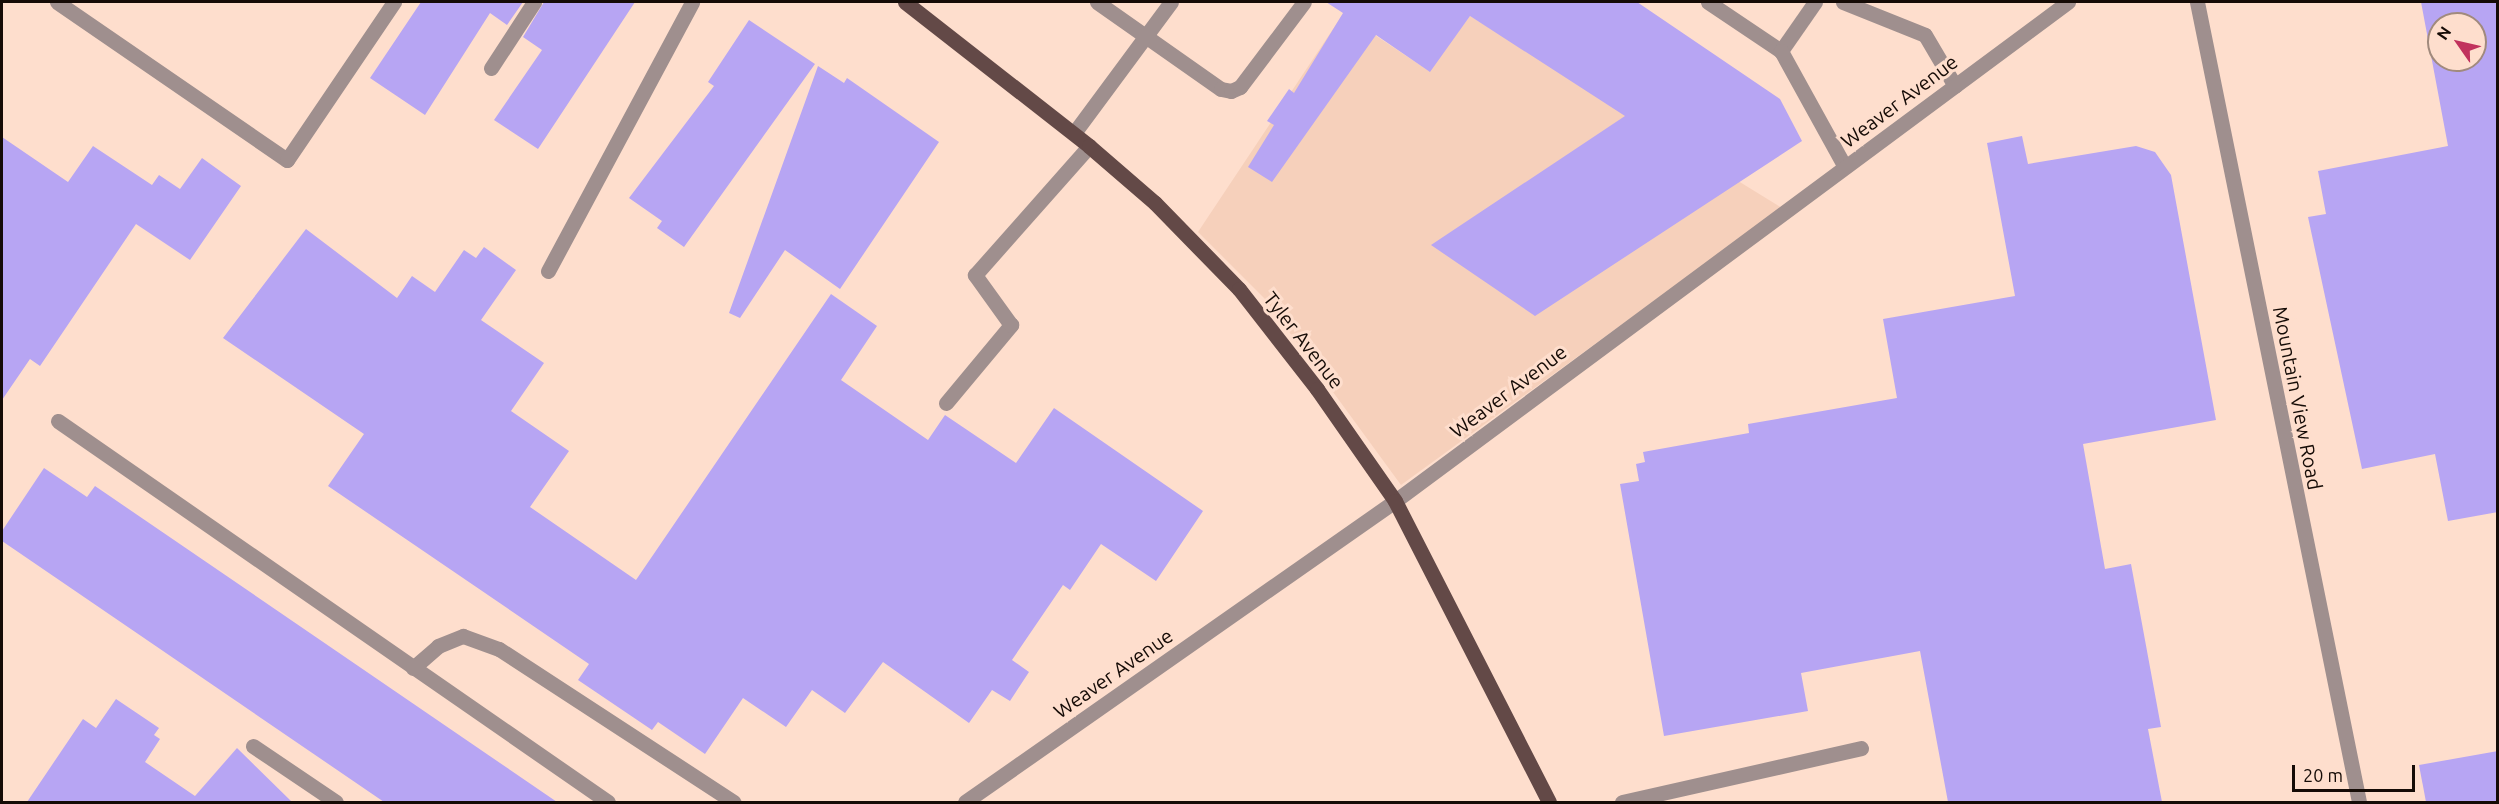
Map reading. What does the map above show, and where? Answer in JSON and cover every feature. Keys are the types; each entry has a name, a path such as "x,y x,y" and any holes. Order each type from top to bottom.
{"main road":[{"name":"Tyler Avenue","path":"904,2 1074,133 1155,203 1239,289 1317,389 1395,501 1550,802"}],"street":[{"path":"57,2 287,160 394,2"},
{"path":"491,68 534,2"},
{"path":"548,271 692,2"},
{"path":"1097,2 1221,89 1231,91 1240,87 1304,2"},
{"path":"1074,133 1171,2"},
{"path":"1708,2 1781,51 1845,166"},
{"path":"1781,51 1815,2"},
{"path":"1843,2 1925,35 1955,86"},
{"name":"Weaver Avenue","path":"965,802 1395,501 2068,2"},
{"name":"Mountain View Road","path":"2197,2 2359,802"},
{"path":"946,403 1011,325 975,275 1089,146"},
{"path":"58,421 608,802"},
{"path":"413,668 438,646 463,636 499,649 734,802"},
{"path":"253,746 336,802"},
{"path":"1622,802 1861,748"}],"shaded area":[{"path":"1343,14 1429,71 1470,16 1782,208 1401,485 1265,299 1198,232"}],"building":[{"path":"421,2 523,2 507,25 490,13 425,115 370,78"},
{"path":"544,2 635,2 538,149 494,120 542,50 523,37"},
{"path":"1326,2 1637,2 1780,99 1802,141 1535,316 1431,245 1625,116 1470,16 1430,72 1376,35 1272,182 1248,167 1274,125 1267,121 1289,89 1294,93 1343,13"},
{"path":"2421,2 2498,2 2498,512 2448,521 2435,454 2362,469 2308,217 2326,214 2318,171 2448,146 2434,72 2487,72 2487,12 2427,12 2427,34"},
{"path":"749,20 815,64 684,247 657,228 662,221 629,198 714,86 708,82"},
{"path":"818,66 844,83 847,78 939,142 840,289 785,250 740,318 729,313"},
{"path":"2022,136 2028,164 2136,146 2155,152 2171,175 2216,420 2083,444 2105,569 2131,564 2161,727 2148,729 2162,802 1948,802 1920,651 1801,673 1808,711 1664,736 1620,484 1639,481 1636,464 1645,462 1643,452 1749,433 1748,424 1897,398 1883,319 2015,296 1987,143"},
{"path":"2,137 68,182 93,146 152,185 159,175 180,189 202,158 241,186 190,260 136,224 40,366 30,359 2,400"},
{"path":"306,229 397,298 412,276 435,292 464,250 476,258 484,247 516,270 481,320 544,363 511,411 569,451 530,507 636,580 831,294 877,326 841,380 928,440 945,415 1016,463 1054,408 1203,511 1156,581 1101,544 1070,590 1063,585 1012,660 1029,672 1010,701 992,690 969,723 883,662 845,713 812,690 786,727 743,698 705,754 658,722 652,730 578,680 589,664 328,486 364,434 223,338"},
{"path":"44,468 87,497 95,486 557,802 384,802 2,541 2,531"},
{"path":"116,699 159,728 154,735 160,739 145,762 195,796 237,748 292,802 27,802 83,719 96,728"},
{"path":"2498,751 2498,802 2426,802 2419,765"}]}
